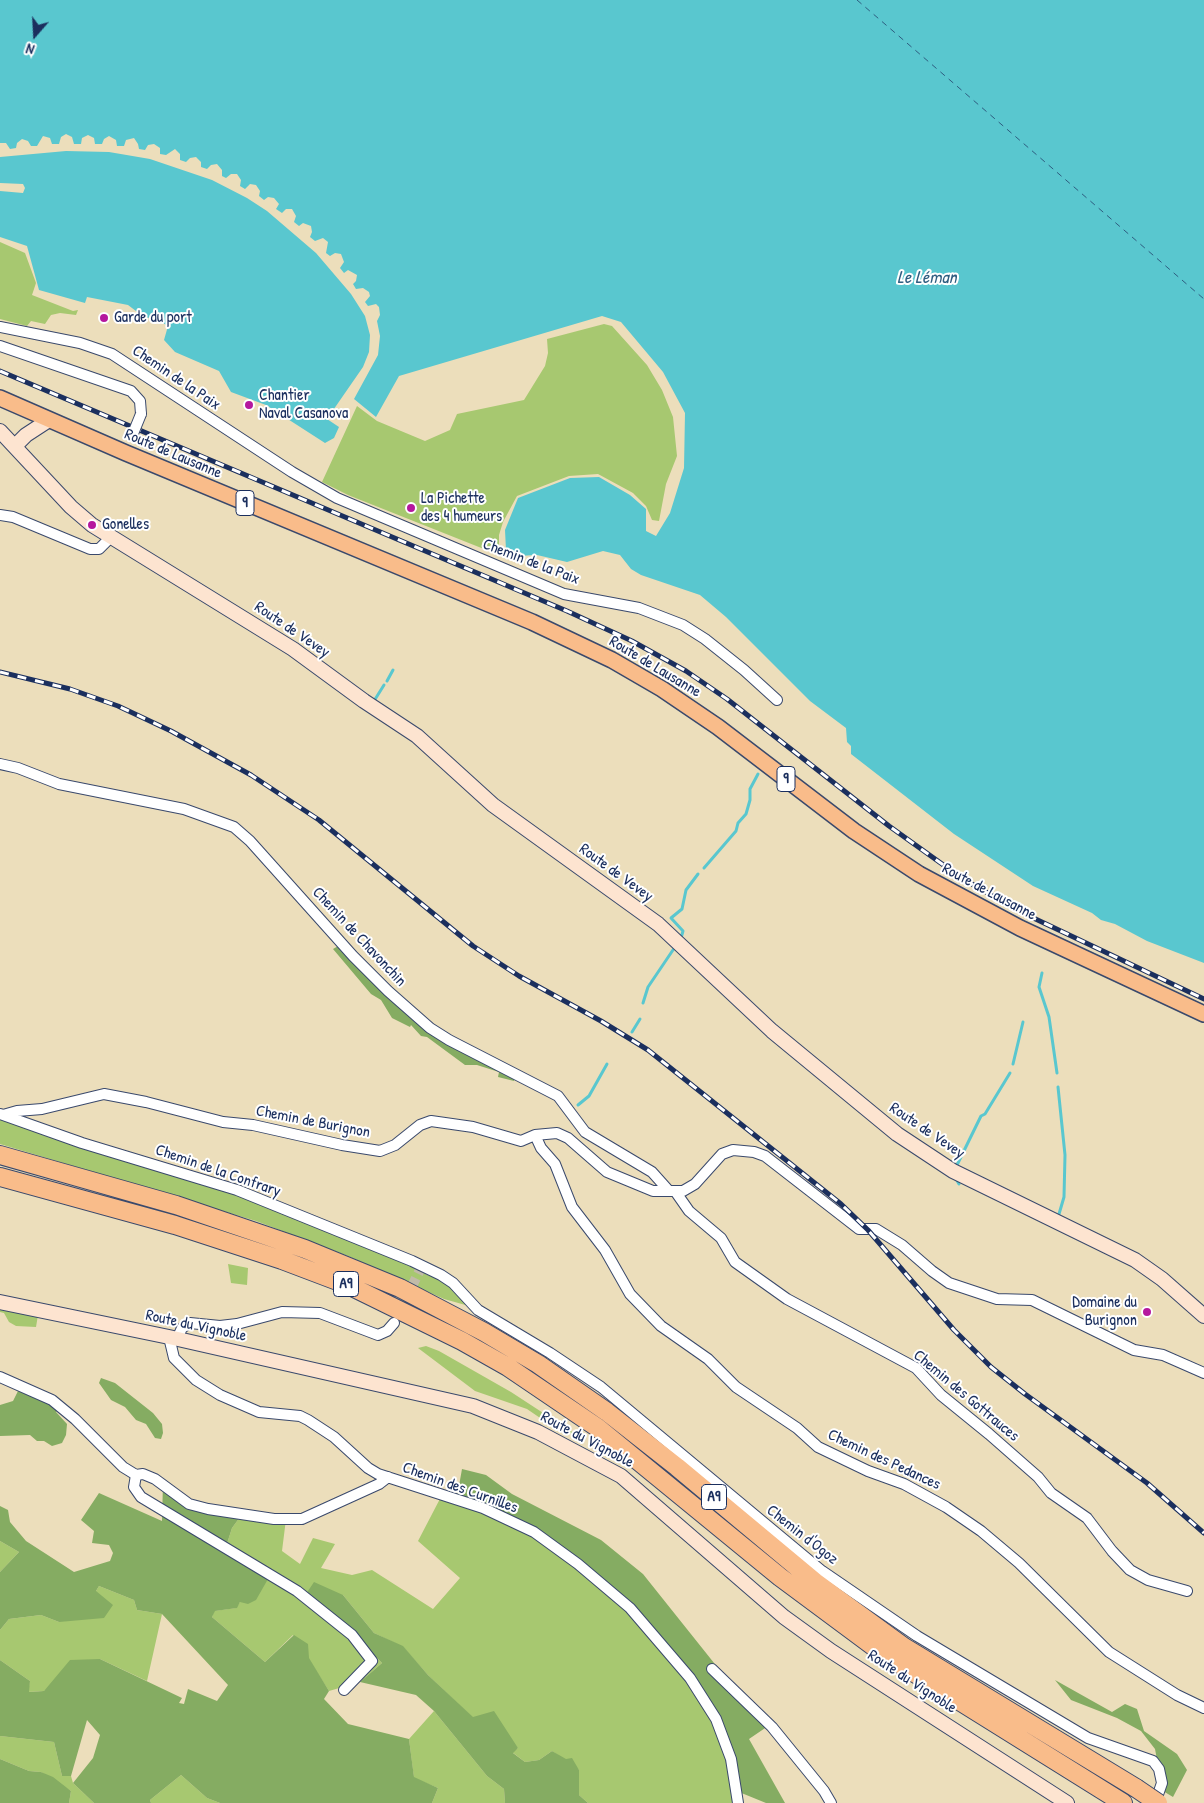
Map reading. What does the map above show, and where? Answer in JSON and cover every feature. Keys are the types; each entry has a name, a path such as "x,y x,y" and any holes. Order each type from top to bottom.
{"highway":[{"name":"A9","path":"0,1155 176,1205 305,1249 400,1288 450,1313 520,1353 641,1438 815,1582 904,1647 1136,1788 1157,1803"},
{"name":"A9","path":"0,1177 234,1243 312,1271 430,1323 508,1368 582,1417 654,1472 837,1622 923,1681 1123,1803"}],"main road":[{"name":"9","path":"1,400 49,420"},
{"path":"15,446 26,435 49,420"},
{"name":"Route de Lausanne","path":"49,420 532,622 612,660 662,689 718,727 854,830 919,874 1020,928 1204,1014"},
{"name":"Route de Vevey","path":"0,431 71,507 110,538 293,649 346,689 417,736 493,806 658,924 772,1031 863,1108 920,1150 953,1171 1136,1260 1162,1279 1204,1316"},
{"name":"Route du Vignoble","path":"0,1302 173,1338 473,1406 504,1417 605,1465 635,1486 792,1622 831,1651 1067,1803"}],"street":[{"name":"Chemin de la Paix","path":"0,327 80,343 112,354 185,404 319,489 337,498 564,594 639,608 683,625 744,670 777,700"},
{"path":"0,346 131,391 140,401 141,414 126,453"},
{"path":"0,515 13,517 90,549 99,549 110,538"},
{"name":"Chemin de Chavonchin","path":"0,764 59,784 184,809 234,827 250,840 353,956 388,992 430,1028 449,1040 558,1096 585,1132 652,1172 672,1191"},
{"name":"Chemin de Burignon","path":"1,1115 17,1111 42,1109 104,1094 146,1102 223,1122 253,1125 342,1146 380,1150 395,1145 420,1125 431,1121 473,1127 521,1141 535,1135 557,1133 568,1138 607,1172 653,1191 672,1191"},
{"name":"Chemin de la Confrary","path":"1,1115 82,1143 236,1190 412,1261 421,1268"},
{"name":"Chemin des Pedances","path":"535,1135 541,1148 555,1164 572,1206 605,1250 630,1294 661,1326 708,1360 736,1387 797,1428 818,1447 868,1471 904,1484 946,1507 981,1531 1019,1563 1109,1652 1177,1695 1204,1708"},
{"path":"672,1191 683,1191 695,1184 722,1154 733,1150 754,1152 765,1156 859,1229 876,1229 902,1244 932,1271 949,1283 997,1299 1032,1300 1134,1350 1163,1355 1204,1373"},
{"name":"Chemin des Gottrauces","path":"672,1191 689,1211 721,1238 735,1262 787,1298 916,1368 941,1395 1038,1477 1051,1493 1087,1518 1112,1551 1130,1570 1148,1580 1187,1591"},
{"name":"Chemin d'Ogoz","path":"421,1268 452,1283 478,1310 550,1352 601,1387 822,1571 917,1636 1088,1738 1153,1761 1158,1767 1162,1779 1157,1803"},
{"path":"173,1338 182,1328 190,1323 220,1326 293,1311 331,1316 372,1334 383,1334 394,1323"},
{"name":"Chemin des Curnilles","path":"173,1338 174,1358 207,1388 259,1412 300,1416 334,1437 368,1468 388,1477 483,1508 534,1532 630,1608 690,1678 716,1719 731,1759 738,1803"},
{"path":"0,1377 52,1400 123,1467 136,1475 143,1474 155,1479 175,1495 199,1506 234,1514 302,1520 380,1484 388,1477"},
{"path":"136,1475 134,1487 141,1497 297,1591 352,1635 372,1661 344,1690"},
{"path":"712,1669 772,1728 824,1791 831,1803"}],"green space":[{"path":"0,242 25,253 36,283 32,295 73,311 78,310 76,315 60,313 51,315 45,324 31,321 27,326 0,319"},
{"path":"604,324 612,326 647,365 662,390 673,417 677,456 666,484 659,521 652,520 646,506 633,493 598,474 569,476 517,496 503,522 499,535 499,555 348,495 322,482 357,406 377,421 425,441 450,430 457,414 524,400 545,366 548,353 547,339"},
{"path":"340,945 417,1017 515,1076 514,1081 498,1077 499,1072 477,1065 465,1065 427,1037 421,1036 411,1025 410,1027 392,1018 381,1000 371,994 333,949"},
{"path":"0,1119 207,1184 270,1206 396,1257 427,1275 441,1279 452,1286 469,1306 444,1299 348,1256 256,1221 0,1144"},
{"path":"228,1264 248,1268 247,1285 231,1283"},
{"path":"0,1306 38,1315 36,1327 16,1326 9,1322 4,1313 0,1312"},
{"path":"426,1346 439,1351 511,1392 583,1439 546,1422 527,1409 475,1391 418,1348"},
{"path":"101,1378 115,1383 153,1413 162,1424 163,1433 161,1439 155,1438 146,1424 136,1420 125,1407 111,1400 99,1383"},
{"path":"18,1391 59,1408 56,1412 67,1424 66,1435 62,1443 52,1446 44,1441 37,1441 30,1435 0,1436 0,1405 13,1401"},
{"path":"462,1469 486,1475 512,1494 601,1540 643,1574 730,1683 774,1722 749,1739 785,1803 766,1803 739,1792 711,1708 647,1619 538,1529 457,1497"},
{"path":"163,1482 191,1502 243,1513 232,1528 224,1553 268,1579 256,1600 248,1604 240,1602 237,1608 215,1611 212,1617 265,1662 294,1635 308,1644 309,1658 329,1691 324,1699 348,1724 409,1739 414,1777 438,1788 432,1803 220,1803 207,1798 181,1775 150,1800 151,1803 94,1803 73,1783 93,1758 100,1735 87,1720 71,1776 62,1776 54,1742 0,1736 0,1660 30,1681 29,1692 44,1691 70,1660 100,1659 182,1698 179,1703 184,1704 188,1689 217,1701 228,1685 162,1614 137,1610 134,1600 99,1586 96,1591 113,1605 104,1618 59,1622 41,1615 9,1619 0,1630 0,1572 19,1552 0,1541 0,1506 8,1510 10,1522 26,1541 74,1572 110,1561 113,1553 109,1545 92,1543 94,1531 81,1520 99,1493 162,1521"},
{"path":"443,1493 538,1529 647,1619 711,1708 739,1792 738,1803 588,1803 579,1795 579,1770 552,1751 539,1760 525,1762 512,1752 518,1748 473,1718 428,1675 403,1647 374,1633 343,1595 345,1625 382,1663 360,1682 329,1691 293,1635 265,1662 212,1617 214,1611 236,1608 240,1602 267,1579 224,1553 232,1528 243,1513 286,1519 282,1551 300,1564 313,1538 335,1544 321,1568 352,1575 372,1570 433,1609 460,1578 418,1541"},
{"path":"0,1541 19,1552 0,1572"},
{"path":"314,1582 343,1595 374,1633 403,1646 428,1675 473,1717 494,1711 518,1748 513,1753 525,1762 539,1760 552,1751 566,1759 572,1758 579,1770 579,1795 588,1803 505,1803 504,1789 487,1776 434,1711 416,1695 360,1682 382,1663 345,1625 306,1594"},
{"path":"99,1586 134,1600 137,1610 162,1614 147,1681 100,1659 44,1691 28,1692 30,1681 0,1660 0,1630 9,1619 41,1615 59,1622 96,1591"},
{"path":"1055,1680 1112,1712 1125,1704 1137,1709 1144,1731 1177,1754 1187,1770 1173,1797 1163,1791 1155,1749 1141,1731 1117,1718 1071,1700"},
{"path":"434,1711 487,1776 504,1789 505,1803 432,1803 438,1788 414,1778 409,1739"},
{"path":"0,1736 54,1742 62,1776 71,1776 73,1783 94,1803 69,1803 71,1791 41,1772 29,1771 0,1759"},
{"path":"0,1759 29,1771 41,1772 53,1777 71,1791 69,1803 0,1803"},
{"path":"181,1775 207,1798 220,1803 151,1803 150,1800"}],"water":[{"name":"Le Léman","path":"0,0 1204,0 1204,963 1147,941 1033,886 954,834 851,754 851,746 847,742 846,728 810,701 726,617 700,595 641,575 631,569 620,555 603,551 567,562 537,555 516,556 506,550 505,530 518,498 570,478 599,477 630,495 646,509 646,531 656,536 670,513 684,468 685,413 663,372 621,322 602,316 399,376 376,417 354,399 378,355 380,336 377,321 380,315 379,307 376,304 368,306 365,302 370,296 369,292 363,288 356,289 353,284 356,281 357,275 348,270 344,273 340,268 344,262 341,254 335,253 330,256 326,253 328,242 323,238 315,241 310,237 312,232 311,226 303,223 299,226 294,222 296,216 292,209 286,209 282,213 276,209 279,204 274,198 268,197 264,200 259,196 260,191 256,185 250,184 245,189 240,186 241,180 237,174 231,174 226,178 222,176 222,170 217,164 211,165 207,169 201,167 201,162 196,157 190,158 186,162 180,160 180,154 175,149 166,155 160,154 160,148 154,144 148,145 145,150 139,149 134,138 126,140 124,146 117,146 116,140 109,136 104,139 102,144 95,144 94,138 88,135 82,138 81,144 74,144 72,137 66,134 61,137 59,144 52,144 50,138 43,136 37,146 31,146 28,141 22,139 17,143 16,148 10,149 6,143 0,143"},
{"path":"66,151 109,152 150,159 212,180 247,198 267,211 316,253 351,294 365,316 370,335 369,352 363,367 327,419 339,427 334,438 325,443 266,405 231,392 219,371 175,352 164,340 168,326 156,319 144,317 128,305 87,297 85,303 39,290 27,246 0,237 0,191 23,193 25,188 23,184 0,183 0,157"}],"waterway":[{"path":"387,681 393,670"},
{"path":"374,701 384,685"},
{"path":"704,868 736,831 738,823 746,814 750,800 750,789 758,774"},
{"path":"681,938 683,931 671,918 682,909 686,890 698,874"},
{"path":"643,1003 648,987 675,947"},
{"path":"1042,973 1039,987 1049,1017 1057,1073"},
{"path":"632,1032 640,1019"},
{"path":"1013,1064 1023,1022"},
{"path":"578,1105 589,1096 607,1064"},
{"path":"957,1165 981,1116 985,1114 1010,1073"},
{"path":"1058,1087 1065,1155 1064,1197 1059,1214"},
{"path":"955,1177 959,1184"}],"ferry route":[{"path":"857,0 1204,299"}],"tunnel":[{"path":"398,1314 421,1268"}],"railway":[{"path":"0,371 567,611 632,641 686,671 727,699 889,826 963,879 1025,914 1204,999"},
{"path":"0,672 70,689 118,706 171,731 251,775 319,820 473,946 519,976 601,1021 648,1050 841,1204 868,1230 954,1330 991,1367 1147,1483 1204,1533"}],"place":[{"name":"Garde du port","path":"104,318"},
{"name":"Chantier Naval Casanova","path":"249,405"},
{"name":"La Pichette des 4 humeurs","path":"411,508"},
{"name":"Gonelles","path":"92,525"},
{"name":"Domaine du Burignon","path":"1147,1312"}]}
